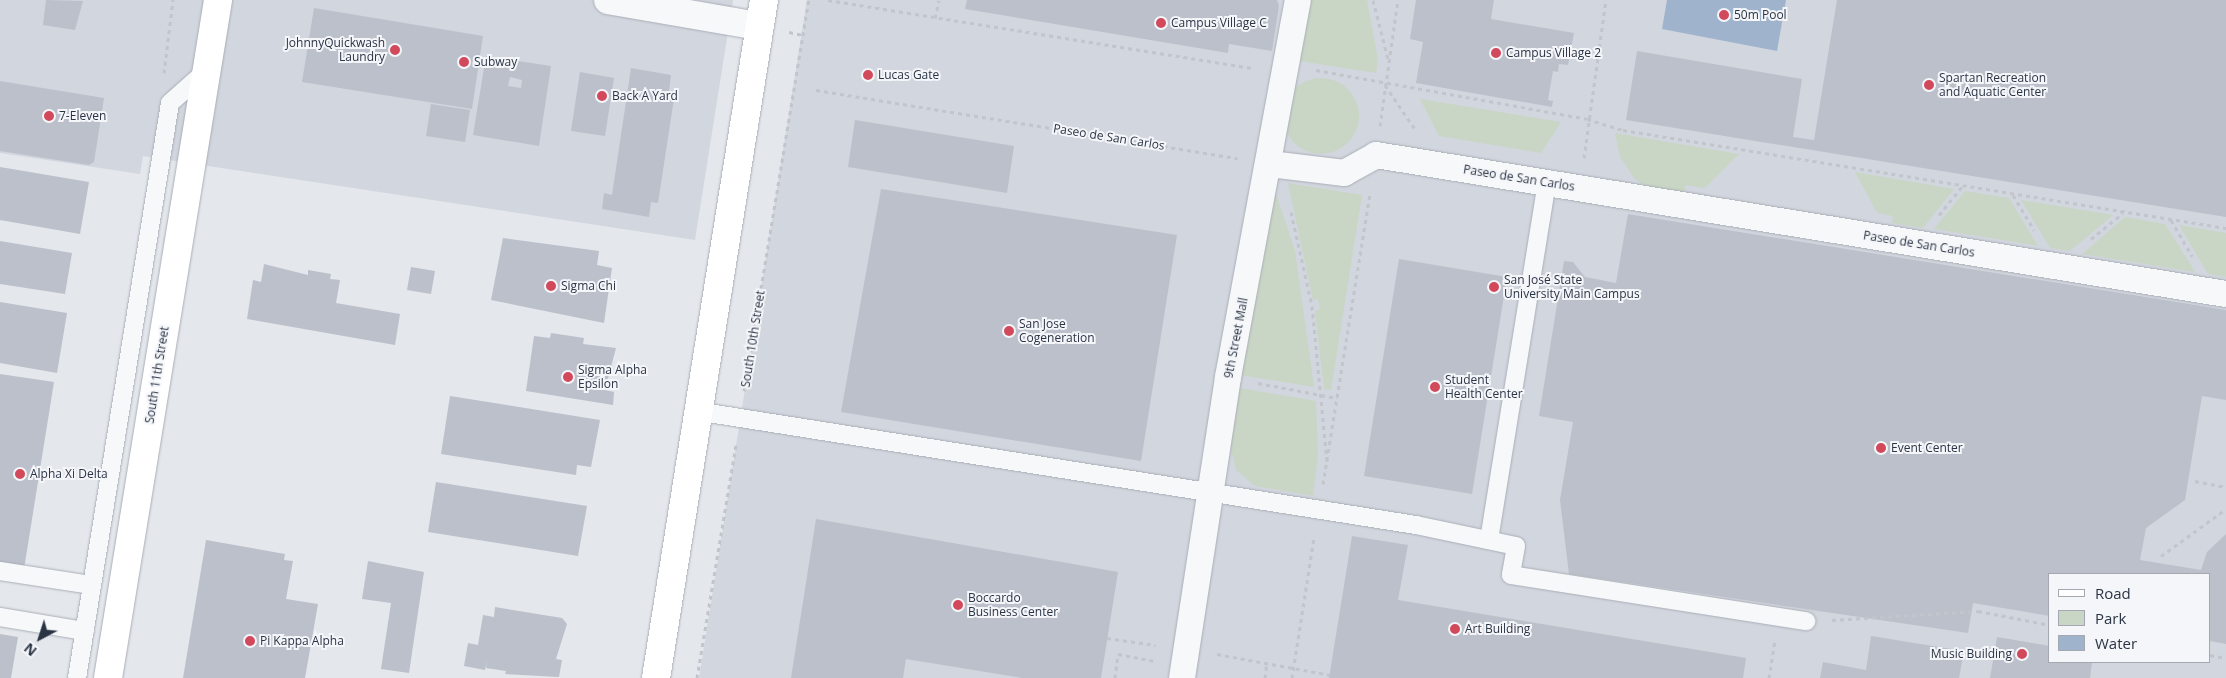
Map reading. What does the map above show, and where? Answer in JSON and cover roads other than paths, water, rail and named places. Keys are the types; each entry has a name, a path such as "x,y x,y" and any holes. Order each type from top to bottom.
{"main road":[{"name":"South 11th Street","path":"108,678 218,0"},
{"path":"656,678 696,411 764,0"}],"street":[{"path":"608,0 759,26"},
{"name":"9th Street Mall","path":"1182,678 1228,377 1270,164 1298,0"},
{"name":"Paseo de San Carlos","path":"1270,164 1344,173 1376,154 2226,294"}],"lane":[{"path":"78,678 170,103 206,72"},
{"path":"1489,540 1547,182"},
{"path":"696,411 740,416 1210,495 1318,509 1489,540 1516,546 1512,575 1806,621"},
{"path":"0,571 92,585"},
{"path":"0,616 85,631"}],"water":[{"name":"50m Pool","path":"1667,0 1786,0 1777,51 1662,29"}],"place":[{"name":"50m Pool","path":"1724,15"},
{"name":"Campus Village C","path":"1161,23"},
{"name":"JohnnyQuickwash Laundry","path":"395,50"},
{"name":"Campus Village 2","path":"1496,53"},
{"name":"Subway","path":"464,62"},
{"name":"Lucas Gate","path":"868,75"},
{"name":"Spartan Recreation and Aquatic Center","path":"1929,85"},
{"name":"Back A Yard","path":"602,96"},
{"name":"7-Eleven","path":"49,116"},
{"name":"Sigma Chi","path":"551,286"},
{"name":"San José State University Main Campus","path":"1494,287"},
{"name":"San Jose Cogeneration","path":"1009,331"},
{"name":"Sigma Alpha Epsilon","path":"568,377"},
{"name":"Student Health Center","path":"1435,387"},
{"name":"Event Center","path":"1881,448"},
{"name":"Alpha Xi Delta","path":"20,474"},
{"name":"Boccardo Business Center","path":"958,605"},
{"name":"Art Building","path":"1455,629"},
{"name":"Pi Kappa Alpha","path":"250,641"},
{"name":"Music Building","path":"2022,654"}]}
